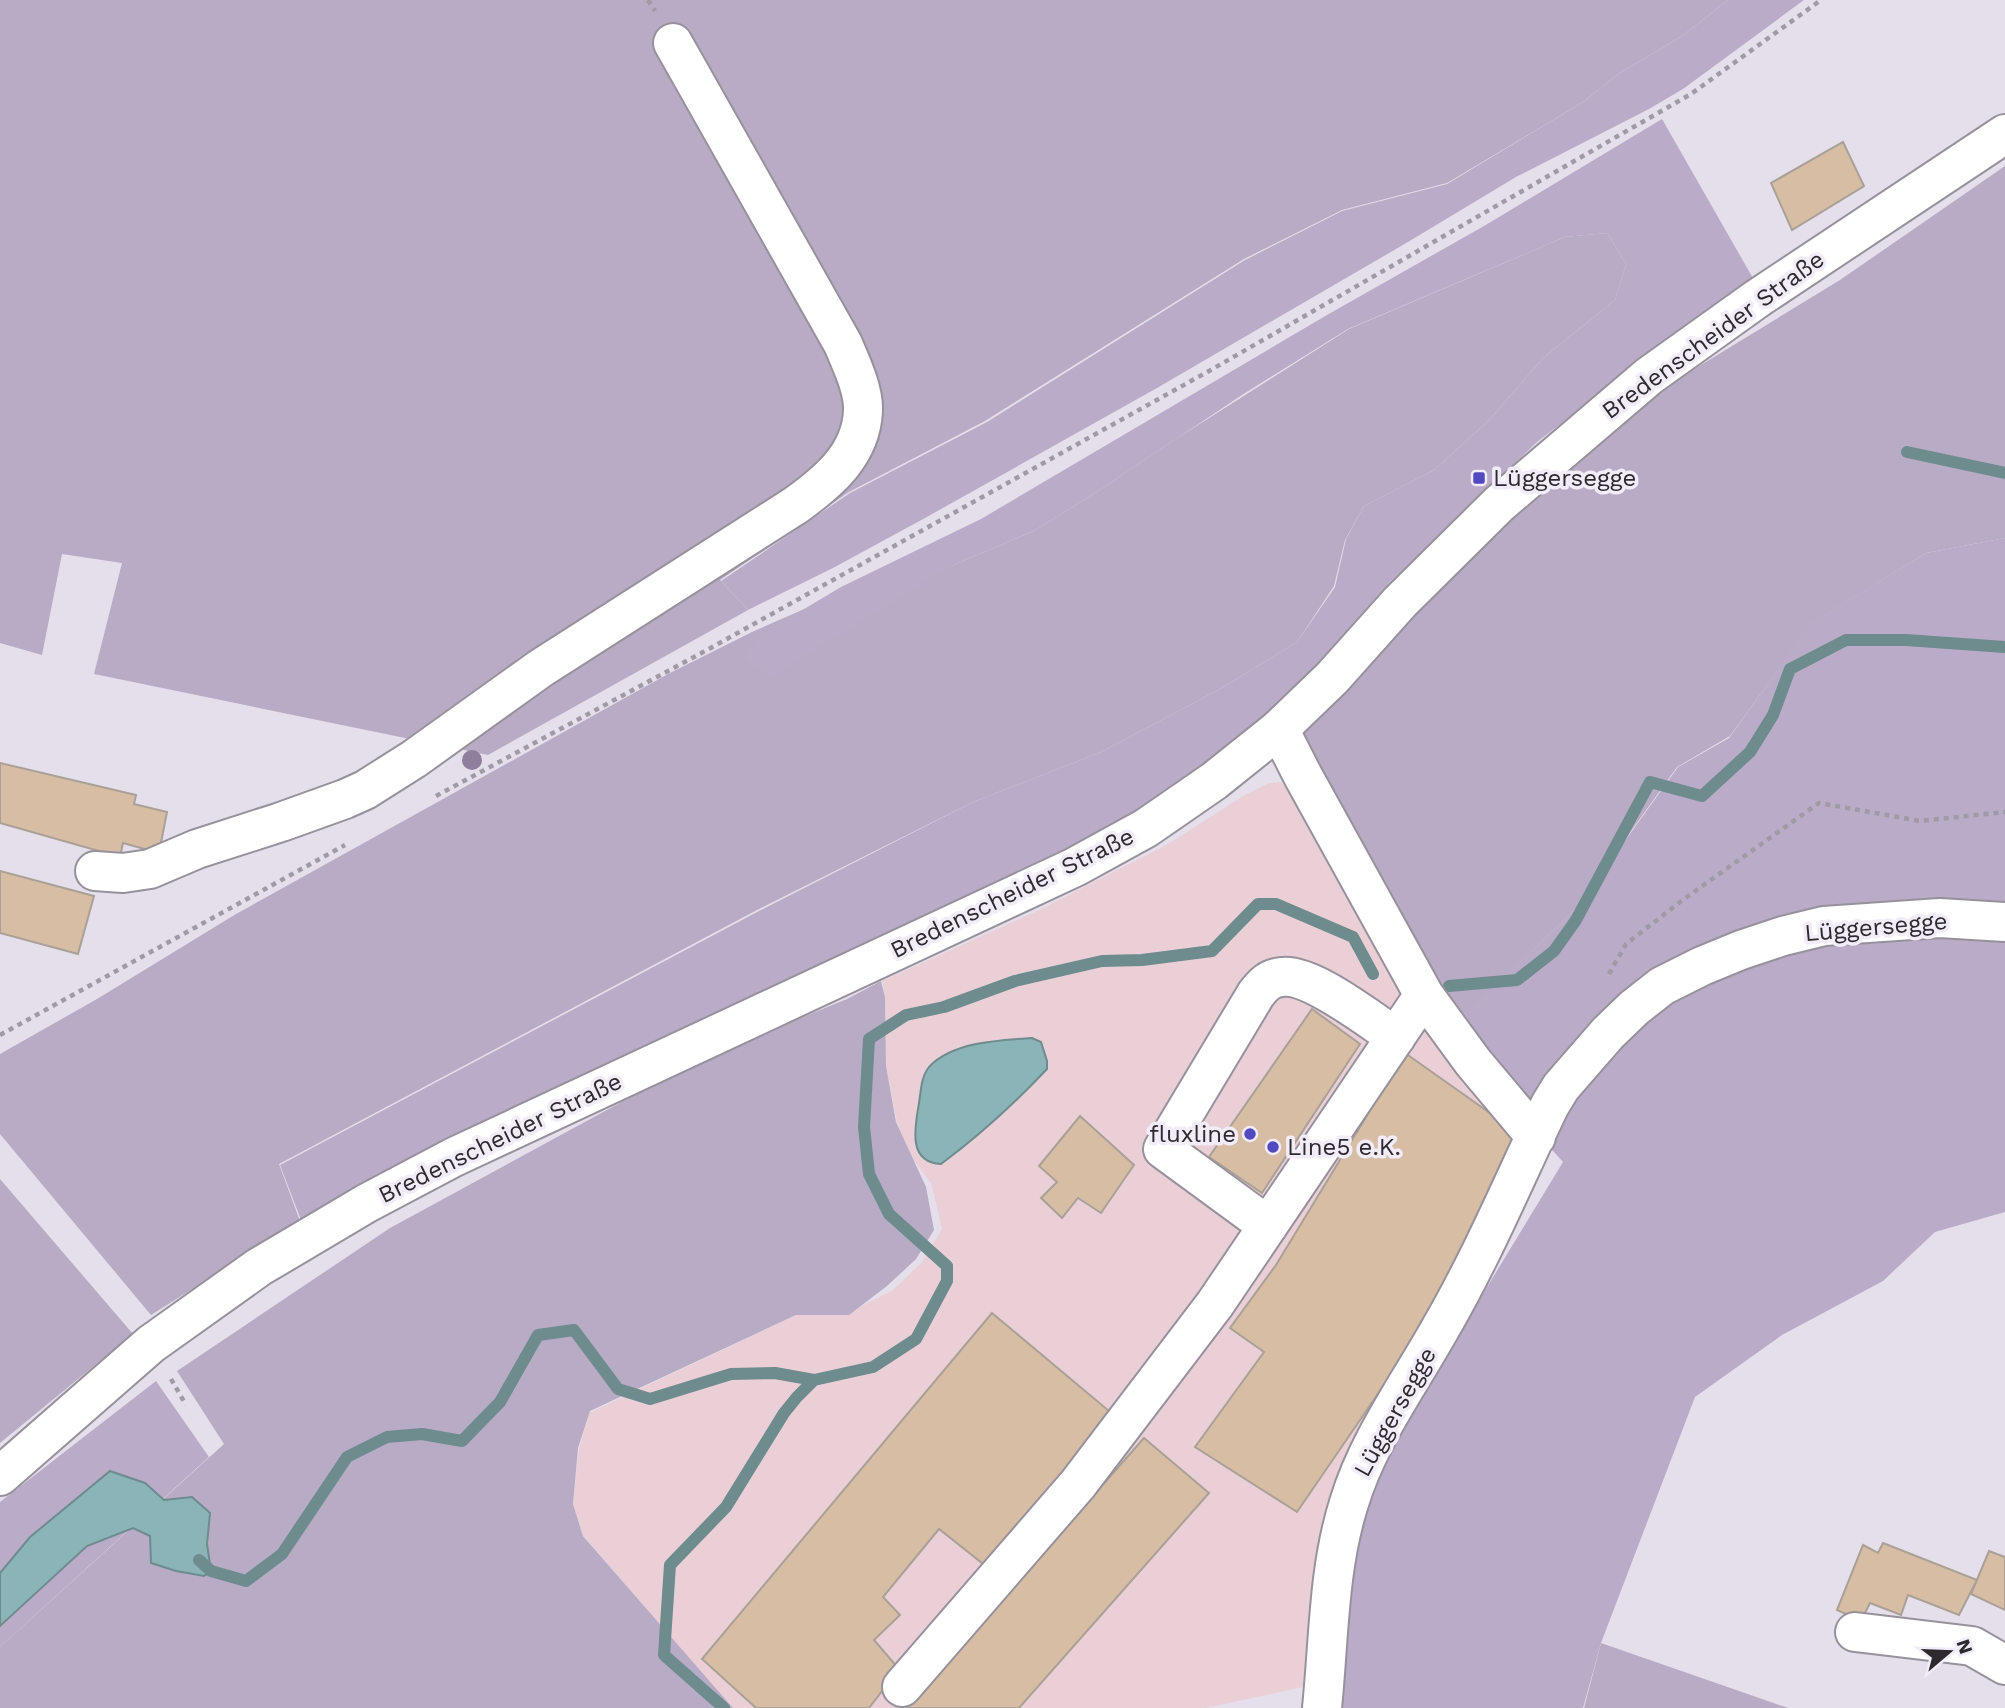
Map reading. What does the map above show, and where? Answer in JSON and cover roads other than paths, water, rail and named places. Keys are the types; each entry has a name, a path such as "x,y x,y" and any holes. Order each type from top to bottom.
{"main road":[{"path":"95,871 136,873 150,869 197,849 281,822 365,790 414,759 541,668 796,505 832,476 848,458 857,438 863,410 857,377 843,344 673,43"},
{"name":"Bredenscheider Straße","path":"0,1476 151,1344 259,1267 367,1203 454,1157 1075,867 1146,828 1214,781 1279,729 1332,678 1400,602 1499,504 1648,376 1758,298 2005,134"},
{"path":"1279,729 1424,995 1472,1062 1536,1137"},
{"name":"Lüggersegge","path":"1322,1708 1335,1561 1341,1531 1362,1467 1490,1236 1550,1105 1608,1033 1662,986 1702,966 1783,936 1824,926 1940,918 2005,922"},
{"path":"1268,1226 1163,1149 1256,994 1267,981 1283,976 1297,979 1323,989 1396,1037"},
{"path":"902,1687 1078,1484 1215,1304 1424,995"},
{"path":"1855,1632 1972,1646 2005,1665"}],"waterway":[{"path":"1907,452 2005,473"},
{"path":"1449,986 1517,980 1554,951 1576,920 1650,782 1702,796 1750,752 1773,715 1790,669 1846,640 1906,640 2005,647"},
{"path":"199,1560 211,1571 246,1581 282,1554 347,1457 387,1437 422,1434 462,1441 500,1402 538,1335 574,1330 618,1389 650,1399 731,1374 775,1373 814,1380 873,1367 916,1339 947,1281 947,1266 889,1214 869,1174 864,1127 869,1039 906,1015 944,1007 1015,981 1102,961 1142,960 1212,951 1258,904 1276,904 1353,937 1373,974"},
{"path":"724,1708 664,1655 670,1565 726,1507 784,1413 814,1380"}],"place":[{"name":"Lüggersegge","path":"1479,478"},
{"name":"fluxline","path":"1250,1134"},
{"name":"Line5 e.K.","path":"1273,1147"}]}
